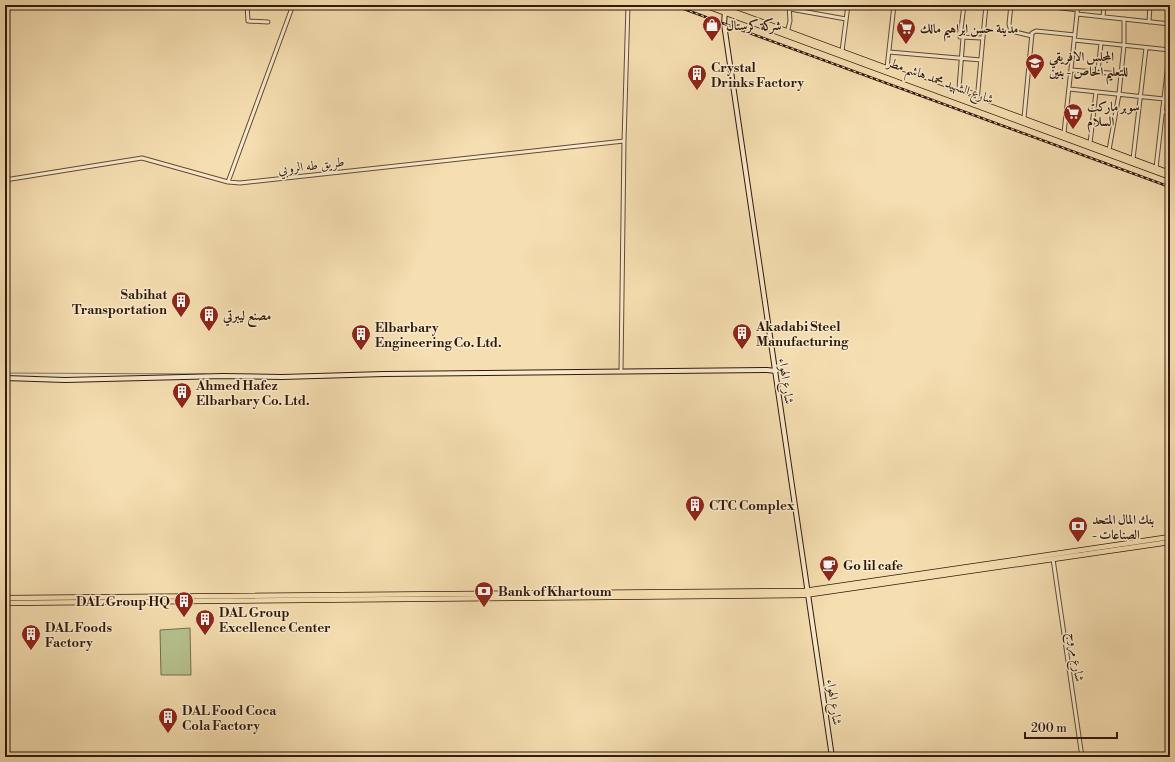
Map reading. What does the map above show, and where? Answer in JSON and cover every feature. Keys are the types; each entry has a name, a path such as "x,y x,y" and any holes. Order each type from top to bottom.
{"main road":[{"name":"شارع الشهيد محمد هاشم مطر","path":"704,5 725,9"},
{"name":"شارع الشهيد محمد هاشم مطر","path":"716,5 1170,177"},
{"name":"شارع الشهيد محمد هاشم مطر","path":"787,33 842,51 886,70"},
{"name":"شارع الشهيد محمد هاشم مطر","path":"956,95 1024,118 1170,173"},
{"path":"5,598 111,599 808,593 952,572 1170,537"},
{"path":"952,572 1170,542"},
{"path":"5,603 111,599"}],"street":[{"path":"247,5 248,21 268,22"},
{"path":"228,182 293,5"},
{"path":"620,371 628,5"},
{"path":"787,33 790,5"},
{"path":"842,51 848,5"},
{"path":"886,70 894,5"},
{"path":"956,95 959,88 962,58 963,38 960,35 964,5"},
{"path":"977,101 986,5"},
{"path":"1011,5 1009,24 1011,31 1032,36"},
{"path":"1038,5 1078,10"},
{"path":"1064,133 1078,5"},
{"path":"1103,17 1104,5"},
{"path":"1149,22 1150,5"},
{"name":"شارع الهواء","path":"725,9 724,24 832,757"},
{"path":"790,9 846,19"},
{"path":"1077,14 1170,24"},
{"path":"1109,150 1119,94 1124,45 1124,19"},
{"path":"1024,118 1032,36 1036,31 1075,35"},
{"path":"963,38 982,38"},
{"path":"1074,40 1170,50"},
{"path":"1098,71 1101,43"},
{"path":"1156,168 1170,46"},
{"path":"1133,159 1146,48"},
{"path":"888,52 981,60"},
{"path":"1071,70 1121,74"},
{"path":"959,88 977,95"},
{"path":"1069,89 1164,99"},
{"path":"1090,143 1096,92"},
{"path":"1163,112 1170,113"},
{"name":"طريق طه الروبي","path":"5,180 142,158 228,182 260,181 624,141"},
{"path":"5,378 65,380 620,371 776,371"},
{"name":"شارع مروج","path":"1053,559 1082,757"},
{"path":"1165,757 1170,756"}],"green space":[{"path":"190,628 191,675 161,675 160,630"}],"waterway":[{"path":"5,373 206,374"}],"railway":[{"path":"673,5 1170,187"}],"place":[{"name":"شركة كرستال","path":"712,42"},
{"name":"مدينة حسن ابراهيم مالك","path":"906,45"},
{"name":"المجلس الافريقي للتعليم الخاص - بنين","path":"1035,80"},
{"name":"Crystal Drinks Factory","path":"697,91"},
{"name":"سوبر ماركت السلام","path":"1073,130"},
{"name":"Sabihat Transportation","path":"181,318"},
{"name":"مصنع ليبرتي","path":"209,332"},
{"name":"Akadabi Steel Manufacturing","path":"742,350"},
{"name":"Elbarbary Engineering Co. Ltd.","path":"361,351"},
{"name":"Ahmed Hafez Elbarbary Co. Ltd.","path":"182,409"},
{"name":"CTC Complex","path":"695,522"},
{"name":"بنك المال المتحد - الصناعات","path":"1078,543"},
{"name":"Go lil cafe","path":"829,582"},
{"name":"Bank of Khartoum","path":"484,608"},
{"name":"DAL Group HQ","path":"184,618"},
{"name":"DAL Group Excellence Center","path":"205,636"},
{"name":"DAL Foods Factory","path":"31,651"},
{"name":"DAL Food Coca Cola Factory","path":"168,734"}]}
